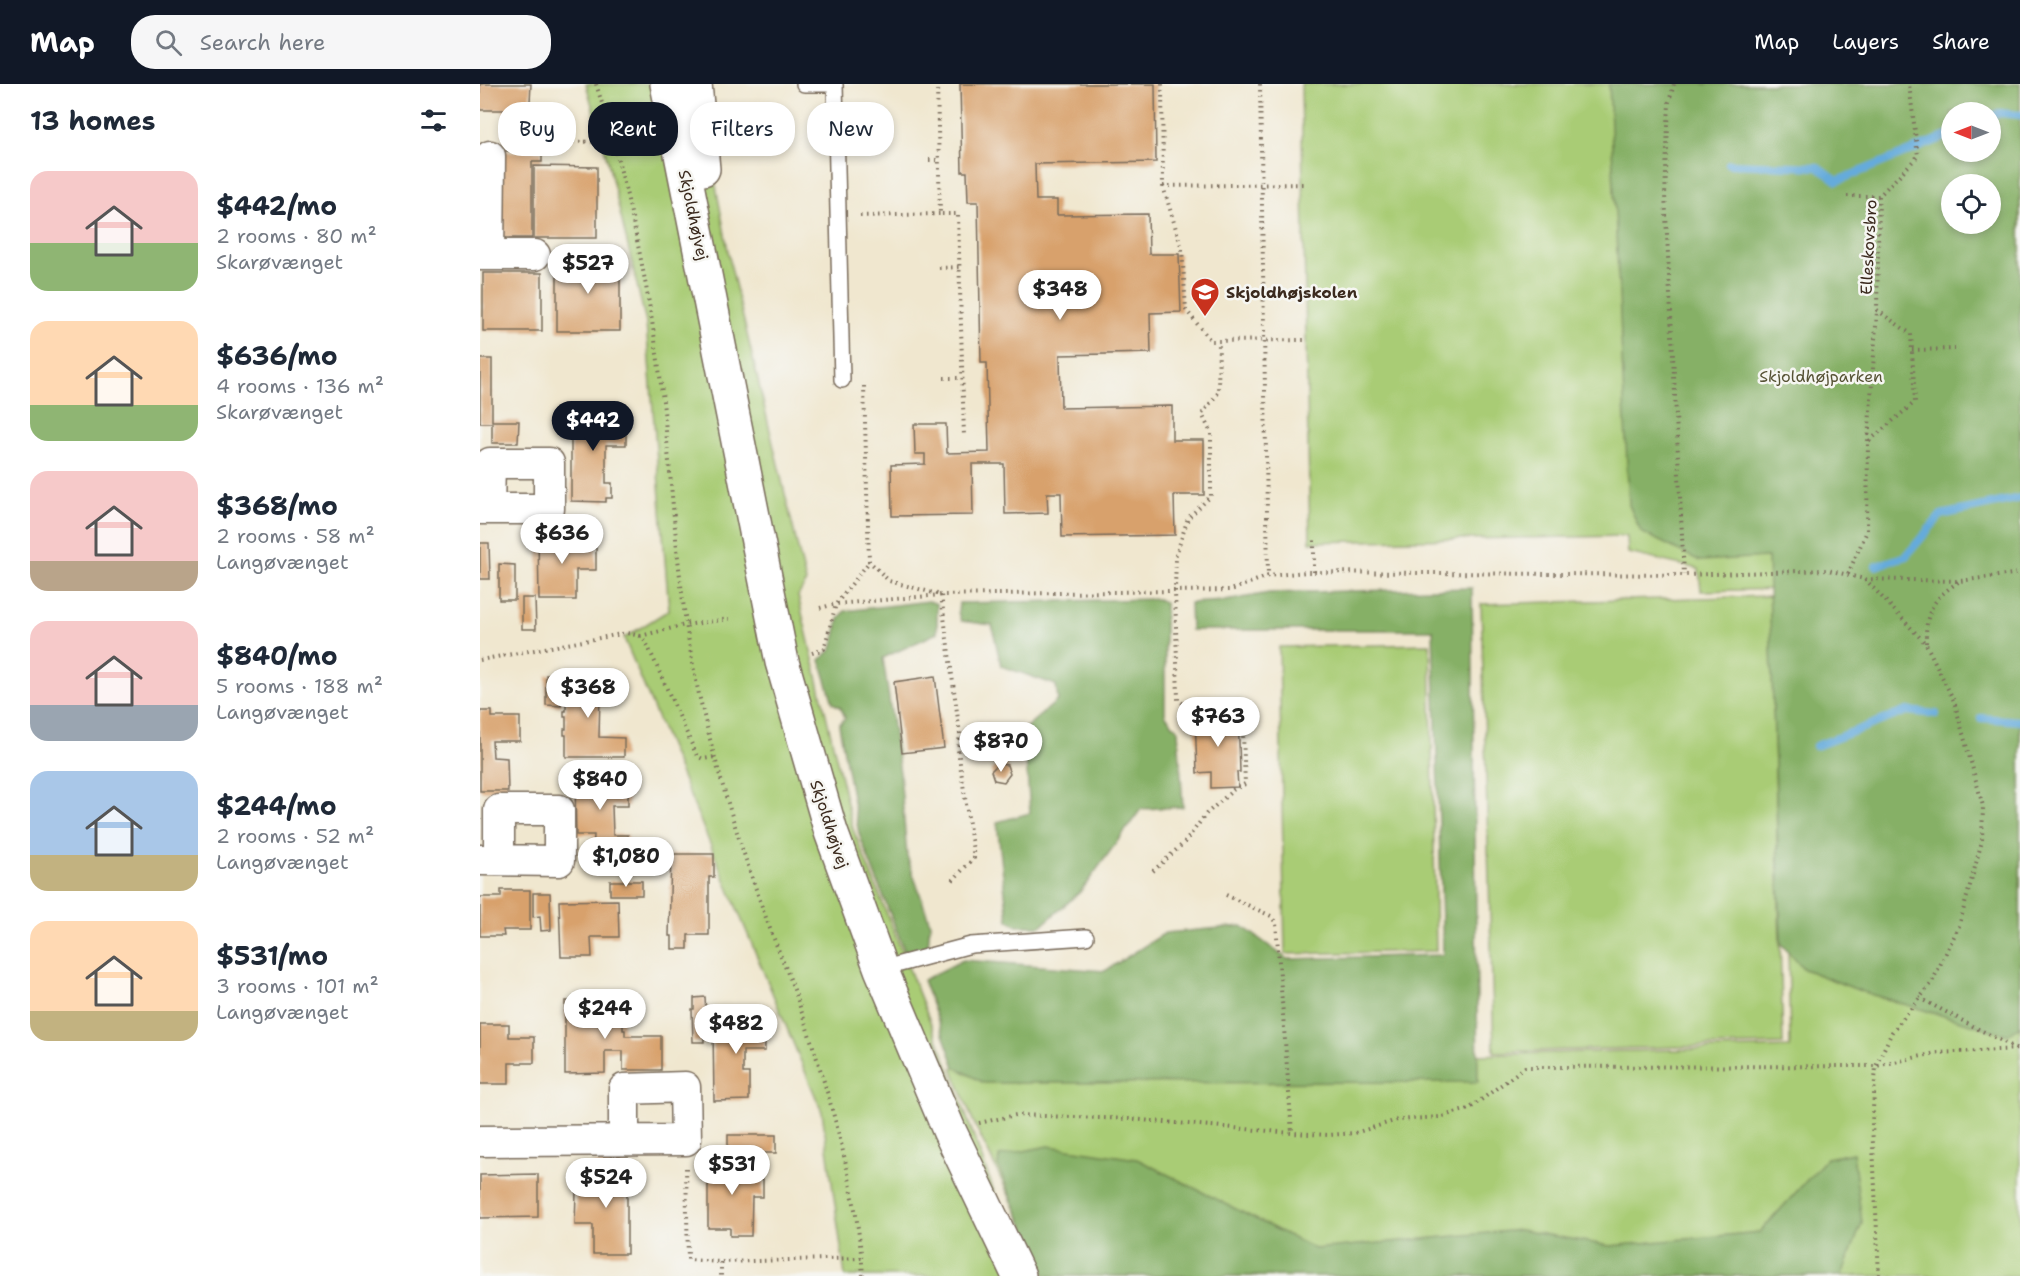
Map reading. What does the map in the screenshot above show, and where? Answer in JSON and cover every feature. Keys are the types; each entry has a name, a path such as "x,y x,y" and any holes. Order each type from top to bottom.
{"street":[{"name":"Skjoldhøjvej","path":"667,84 782,662 831,832 881,969 949,1130 1019,1276"},
{"name":"Skjoldhøjvej","path":"695,84 721,347"},
{"path":"496,148 485,255 535,255"},
{"path":"480,1141 686,1140 685,1087 624,1089 624,1140"}],"lane":[{"path":"804,84 835,84 842,380"},
{"path":"881,969 971,945 1086,937"}],"path":[{"path":"596,84 602,102"},
{"path":"936,84 940,214"},
{"path":"1162,84 1163,186 1182,249 1186,310 1211,341 1308,340"},
{"path":"1674,84 1669,102 1665,195 1684,576"},
{"name":"Elleskovsbro","path":"1868,442 1915,402 1911,334 1877,310 1879,196 1918,156 1909,84"},
{"path":"1260,86 1268,576"},
{"path":"496,148 588,143"},
{"path":"618,156 642,262 657,356 685,625 715,758 765,914 800,1005 830,1101 849,1179 863,1276"},
{"path":"929,160 939,160"},
{"path":"1163,186 1306,184"},
{"path":"1847,196 1879,196"},
{"path":"838,217 958,214 964,437"},
{"path":"939,268 960,267"},
{"path":"1848,574 1867,531 1868,442 1877,310"},
{"path":"1153,871 1185,842 1206,814 1233,790 1245,784 1242,709 1191,709 1178,700 1176,555 1188,518 1212,496 1211,433 1202,414 1218,393 1219,342"},
{"path":"1912,350 1955,348"},
{"path":"944,378 962,378"},
{"path":"782,662 824,649 836,604 869,561 864,379"},
{"path":"1314,537 1314,572"},
{"path":"869,561 888,581 941,595"},
{"path":"820,608 836,604 941,595 1231,590 1268,576 1314,572 1684,576 1828,570 1864,579 1960,581 2020,573"},
{"path":"1864,579 1926,644 1954,700 1983,806 1982,841 1959,926 1931,984 1892,1032 1876,1066 1872,1123 1879,1276"},
{"path":"1926,644 1925,626 1929,611 1935,600 1960,581"},
{"path":"941,595 960,734 958,750 974,858 952,881"},
{"path":"480,660 627,633 640,636 685,625 729,619"},
{"path":"640,636 646,642 698,756 704,759 715,758"},
{"path":"1226,895 1271,916 1276,923 1292,1133"},
{"path":"1919,998 2019,1049"},
{"path":"949,1130 1016,1115 1130,1119 1329,1135 1356,1133 1397,1120 1439,1117 1469,1109 1525,1067 1876,1066 1936,1053 2019,1049"},
{"path":"686,1140 688,1260 721,1262 862,1258"},
{"path":"721,1262 721,1276"}],"green space":[{"path":"586,84 697,84 700,102 690,102 690,156 710,156 731,267 806,582 798,596 853,829 951,1074 1025,1276 845,1276 822,1112 624,638 669,610 646,323 606,156 678,156 678,102 591,102"},
{"name":"Skjoldhøjparken","path":"1301,84 2020,84 2020,1276 1048,1276 973,1121 952,1068 1790,1047 1781,589 1701,591 1699,569 1628,553 1627,536 1310,542"},
{"path":"1609,84 2020,84 2020,1026 2008,1035 1863,992 1804,969 1781,944 1768,557 1700,561 1641,532 1629,505"},
{"path":"1472,588 1478,1082 984,1083 955,1067 923,980 963,960 1105,971 1165,933 1242,926 1287,959 1443,955 1433,630 1191,630 1190,603 1225,601 1269,593"},
{"path":"1770,596 1783,1044 1494,1052 1481,604"},
{"path":"1158,599 1165,603 1165,715 1178,730 1183,807 1141,809 1081,891 1041,926 1017,926 1008,920 997,822 1030,813 1024,729 1058,700 1056,685 1001,666 992,625 961,621 958,612 959,603"},
{"path":"929,601 937,604 937,633 883,658 900,773 907,856 930,923 928,948 906,955 859,834 839,725 845,718 841,708 833,703 820,660 832,649 839,619 845,611"},
{"path":"1430,644 1436,951 1285,954 1279,647"},
{"path":"1048,1146 1137,1159 1315,1249 1520,1230 1610,1246 1760,1232 1827,1158 1853,1153 1862,1223 1842,1275 1839,1276 1045,1276 998,1166 999,1156"}],"building":[{"path":"480,84 531,84 530,102 498,102 498,110 480,110"},
{"path":"960,84 1155,84 1156,162 1035,164 1036,200 1057,200 1057,215 1148,214 1149,254 1179,254 1181,312 1150,313 1151,353 1060,355 1061,408 1172,406 1172,440 1204,440 1204,495 1174,495 1175,535 1062,537 1061,493 1047,493 1048,513 1005,514 1004,464 972,464 973,515 892,516 891,465 925,464 925,454 915,454 914,424 946,424 947,453 989,452 987,363 981,363 978,202 968,202 967,172 962,172"},
{"path":"500,156 542,156 542,162 532,162 532,238 500,238"},
{"path":"534,166 597,167 597,238 534,238"},
{"path":"557,258 620,259 620,331 557,331"},
{"path":"483,273 542,273 542,331 483,331"},
{"path":"480,359 492,359 492,421 519,421 518,443 492,443 492,423 480,423"},
{"path":"571,408 606,408 606,414 626,414 626,445 606,445 606,483 612,483 612,498 606,498 606,502 571,501"},
{"path":"538,534 576,534 576,544 596,544 596,570 576,570 576,600 539,600"},
{"path":"480,543 489,543 490,579 480,579"},
{"path":"499,564 515,565 515,600 499,600"},
{"path":"522,598 535,598 536,629 522,629"},
{"path":"546,675 561,675 561,706 546,705"},
{"path":"566,675 608,675 608,695 600,695 599,737 624,738 624,757 566,757 564,711 566,711"},
{"path":"935,676 944,748 902,753 894,682"},
{"path":"480,711 492,711 492,717 520,717 520,741 492,741 493,757 507,758 508,791 480,791"},
{"path":"1238,712 1240,772 1237,772 1238,787 1211,788 1211,772 1197,773 1195,713"},
{"path":"998,764 1007,765 1010,774 1004,782 994,780 991,771"},
{"path":"612,776 612,780 628,780 628,806 612,806 613,835 628,835 628,851 593,851 594,835 576,835 575,777"},
{"path":"671,854 714,854 714,877 709,877 709,935 688,935 688,949 672,949 672,936 669,936"},
{"path":"610,881 642,881 642,895 610,895"},
{"path":"501,890 530,890 530,930 503,930 504,936 480,936 480,897 501,897"},
{"path":"533,893 550,893 551,930 541,931 540,916 533,917"},
{"path":"618,900 619,937 591,937 592,957 561,957 559,901"},
{"path":"705,997 707,1030 704,1030 704,1042 693,1042 694,998"},
{"path":"565,1001 605,1001 605,1004 623,1004 625,1036 661,1036 661,1070 623,1070 623,1051 605,1051 605,1073 565,1074"},
{"path":"741,1008 764,1008 765,1051 743,1051 743,1073 749,1073 749,1100 714,1101 713,1028 741,1028"},
{"path":"480,1024 509,1024 509,1037 534,1037 534,1063 509,1063 509,1084 480,1084"},
{"path":"728,1135 776,1135 776,1153 728,1153"},
{"path":"708,1159 731,1159 731,1166 752,1166 752,1179 763,1179 763,1197 752,1197 751,1236 730,1236 730,1228 708,1228"},
{"path":"593,1164 627,1164 627,1254 593,1254 593,1225 575,1225 576,1192 593,1192"},
{"path":"538,1174 538,1217 480,1218 480,1175"}],"waterway":[{"path":"2001,113 2020,115"},
{"path":"1729,164 1818,167 1837,181 1941,138"},
{"path":"1876,566 1906,556 1941,515 2020,498"},
{"path":"1816,746 1907,711 1936,714"},
{"path":"1981,718 2020,721"}],"place":[{"name":"Skjoldhøjskolen","path":"1205,318"}]}
